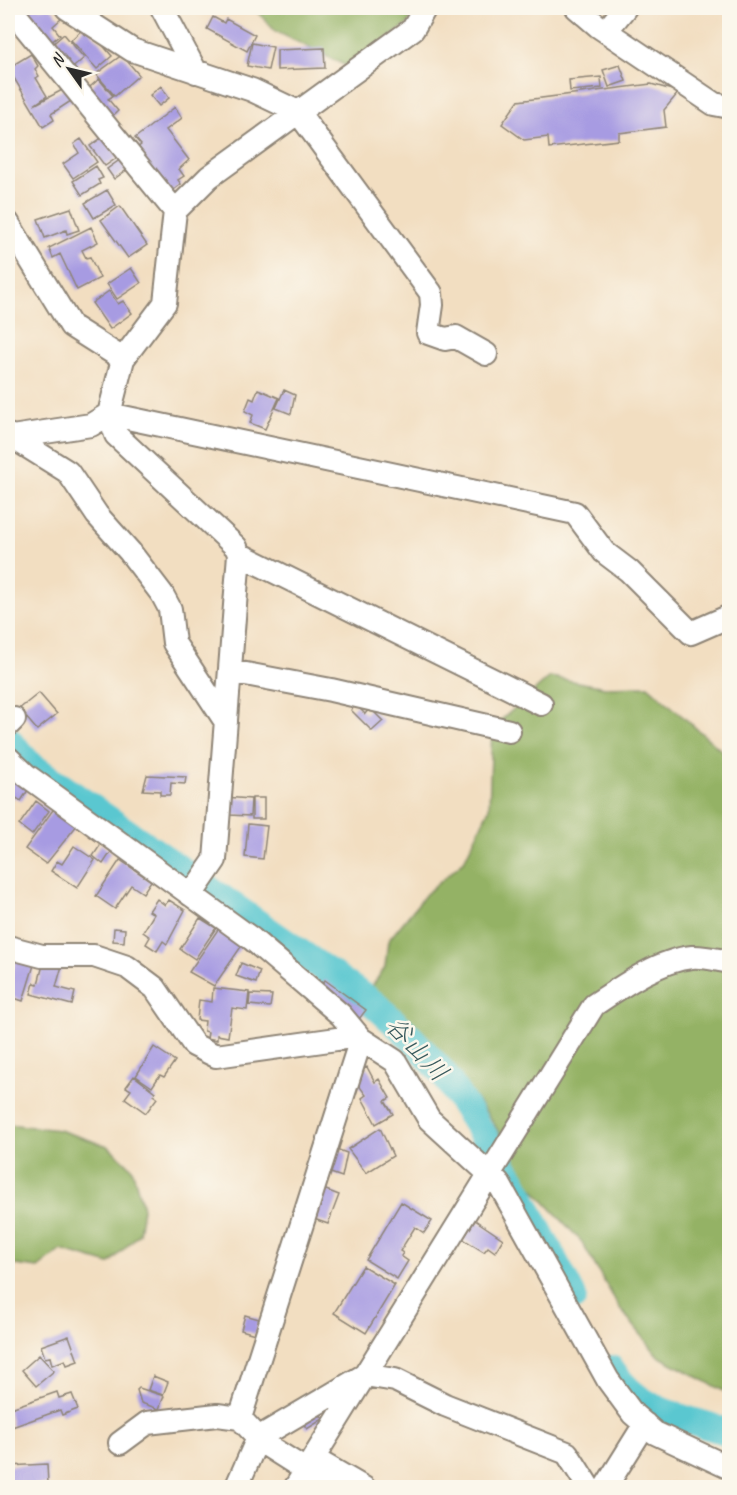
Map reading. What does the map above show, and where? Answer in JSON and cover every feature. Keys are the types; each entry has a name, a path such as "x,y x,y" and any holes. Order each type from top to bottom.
{"street":[{"path":"10,8 175,211"},
{"path":"67,8 132,50 252,90 298,112 430,293 432,304 428,333 445,339 456,337 486,354"},
{"path":"162,8 196,72"},
{"path":"191,894 215,860 238,554 236,547 191,503 116,435 109,414 123,359 165,303 175,211 209,177 413,28 425,8"},
{"path":"577,8 606,31 714,104 729,107"},
{"path":"606,31 625,8"},
{"path":"8,223 71,326 123,359"},
{"path":"10,436 91,425 109,414 575,513 604,552 629,570 692,633 729,616"},
{"path":"10,436 68,472 97,515 130,552 170,609 174,643 226,722"},
{"path":"238,554 541,704"},
{"path":"230,671 331,690 509,731"},
{"path":"8,758 26,775 252,939 341,1015 359,1037 395,1061 429,1119 490,1170 608,1380 633,1414 655,1433 729,1468"},
{"path":"8,947 42,956 94,956 112,960 127,967 155,988 194,1045 216,1056 233,1056 359,1037"},
{"path":"305,1473 594,1005 628,982 659,967 692,957 729,962"},
{"path":"240,1418 359,1037"},
{"path":"236,1488 258,1438 365,1375 395,1380 445,1406 558,1448 567,1453 589,1488"},
{"path":"120,1443 147,1423 217,1415 240,1418 258,1438 305,1473 334,1488"},
{"path":"605,1488 645,1424"},
{"path":"305,1473 364,1488"}],"green space":[{"path":"254,8 418,8 407,25 348,67 275,31"},
{"path":"550,677 605,687 648,686 723,752 730,769 729,1394 658,1356 619,1307 581,1241 531,1187 491,1119 460,1078 425,1034 369,991 385,967 388,941 426,894 464,861 489,809 492,728"},
{"path":"8,1124 59,1130 108,1146 132,1168 143,1208 139,1234 109,1264 61,1250 38,1268 8,1264"}],"building":[{"path":"31,8 51,8 61,19 53,26 60,35 46,46 21,16"},
{"path":"213,17 224,23 226,19 255,35 247,51 207,29"},
{"path":"86,26 112,56 97,69 71,40"},
{"path":"64,34 84,58 67,73 47,49"},
{"path":"252,43 273,47 268,70 247,66"},
{"path":"324,48 325,68 277,70 277,50"},
{"path":"31,54 38,66 35,69 39,76 36,78 47,96 34,105 66,88 74,99 51,114 54,120 43,127 8,68"},
{"path":"122,55 139,75 115,96 96,74"},
{"path":"620,65 626,81 609,87 603,70"},
{"path":"601,77 602,88 570,91 569,80"},
{"path":"99,79 113,96 108,99 118,111 107,121 83,93"},
{"path":"651,84 679,92 664,110 666,127 619,133 619,140 549,148 548,137 524,140 502,124 518,101"},
{"path":"161,86 169,98 159,106 150,95"},
{"path":"175,107 182,118 166,130 189,160 179,169 184,176 178,180 181,184 166,196 132,152 141,145 135,138"},
{"path":"103,137 118,157 105,166 90,146"},
{"path":"81,139 97,162 73,178 63,164 79,153 74,144"},
{"path":"121,159 128,169 114,179 107,169"},
{"path":"96,166 103,178 98,180 100,184 82,195 73,181"},
{"path":"107,190 116,205 94,218 85,203"},
{"path":"120,206 147,245 128,258 101,220"},
{"path":"71,208 79,230 67,234 66,230 45,238 38,219"},
{"path":"91,227 98,242 82,250 86,258 90,257 100,278 77,290 60,254 53,258 49,248"},
{"path":"131,268 141,283 117,299 107,284"},
{"path":"109,291 118,304 123,301 132,313 110,329 92,303"},
{"path":"258,389 279,398 265,429 250,423 253,415 245,411 250,398 254,400"},
{"path":"284,390 295,395 291,414 276,408"},
{"path":"39,693 57,714 37,730 19,709"},
{"path":"356,705 365,714 370,708 383,721 372,731 351,710"},
{"path":"8,772 30,787 21,801 13,796 8,805"},
{"path":"147,775 186,777 185,784 171,783 170,795 160,795 160,791 143,790"},
{"path":"224,797 251,799 250,816 229,815"},
{"path":"252,798 264,798 264,819 252,819"},
{"path":"36,801 49,811 32,835 19,825"},
{"path":"55,807 78,824 46,864 25,849"},
{"path":"248,824 267,826 263,859 245,857"},
{"path":"101,844 111,852 103,864 93,856"},
{"path":"74,846 95,860 77,888 51,871 57,861 62,864"},
{"path":"120,860 151,881 143,893 131,885 115,909 96,896"},
{"path":"157,899 165,905 169,900 185,910 167,944 163,941 157,951 146,944 150,937 143,932 154,914 149,911"},
{"path":"200,918 216,928 195,959 180,949"},
{"path":"221,925 245,941 214,986 189,972"},
{"path":"114,928 125,929 124,942 113,941"},
{"path":"16,959 34,965 23,1001 8,996 8,986"},
{"path":"44,961 62,966 56,987 75,992 72,1005 31,994 34,983 38,984"},
{"path":"241,963 260,971 256,983 236,976"},
{"path":"325,980 366,1010 359,1019 318,989"},
{"path":"213,988 249,992 247,1010 232,1008 228,1037 217,1035 217,1040 207,1038 208,1032 204,1031 205,1021 197,1020 199,1000 212,1002"},
{"path":"250,994 272,995 270,1007 249,1005"},
{"path":"154,1047 175,1061 164,1077 160,1075 152,1087 136,1076"},
{"path":"367,1067 375,1082 379,1079 390,1098 385,1101 393,1114 376,1124 362,1098 366,1095 352,1076"},
{"path":"134,1076 155,1092 153,1095 157,1098 146,1113 125,1098 131,1090 126,1087"},
{"path":"380,1128 393,1156 366,1173 348,1149"},
{"path":"333,1148 347,1153 342,1177 325,1171"},
{"path":"318,1187 339,1195 328,1224 314,1219"},
{"path":"401,1202 432,1221 424,1233 415,1227 400,1251 403,1253 401,1256 408,1261 397,1279 366,1260"},
{"path":"475,1220 503,1239 495,1252 488,1247 484,1252 463,1239"},
{"path":"363,1266 395,1285 366,1333 334,1313"},
{"path":"245,1315 259,1319 255,1334 241,1330"},
{"path":"69,1336 78,1361 67,1365 65,1360 52,1365 50,1357 45,1358 41,1346"},
{"path":"39,1355 54,1371 36,1386 22,1370"},
{"path":"153,1376 168,1382 163,1395 148,1390"},
{"path":"139,1388 164,1396 159,1409 141,1403 137,1390"},
{"path":"57,1392 59,1398 72,1394 78,1409 62,1415 60,1410 12,1427 8,1409"},
{"path":"317,1410 323,1419 307,1429 301,1420"},
{"path":"47,1464 48,1484 8,1486 8,1466"}],"waterway":[{"name":"谷山川","path":"8,740 30,765 374,1004 408,1035 443,1073 513,1181 573,1297"},
{"name":"谷山川","path":"611,1369 635,1396 649,1405 730,1433"}]}
